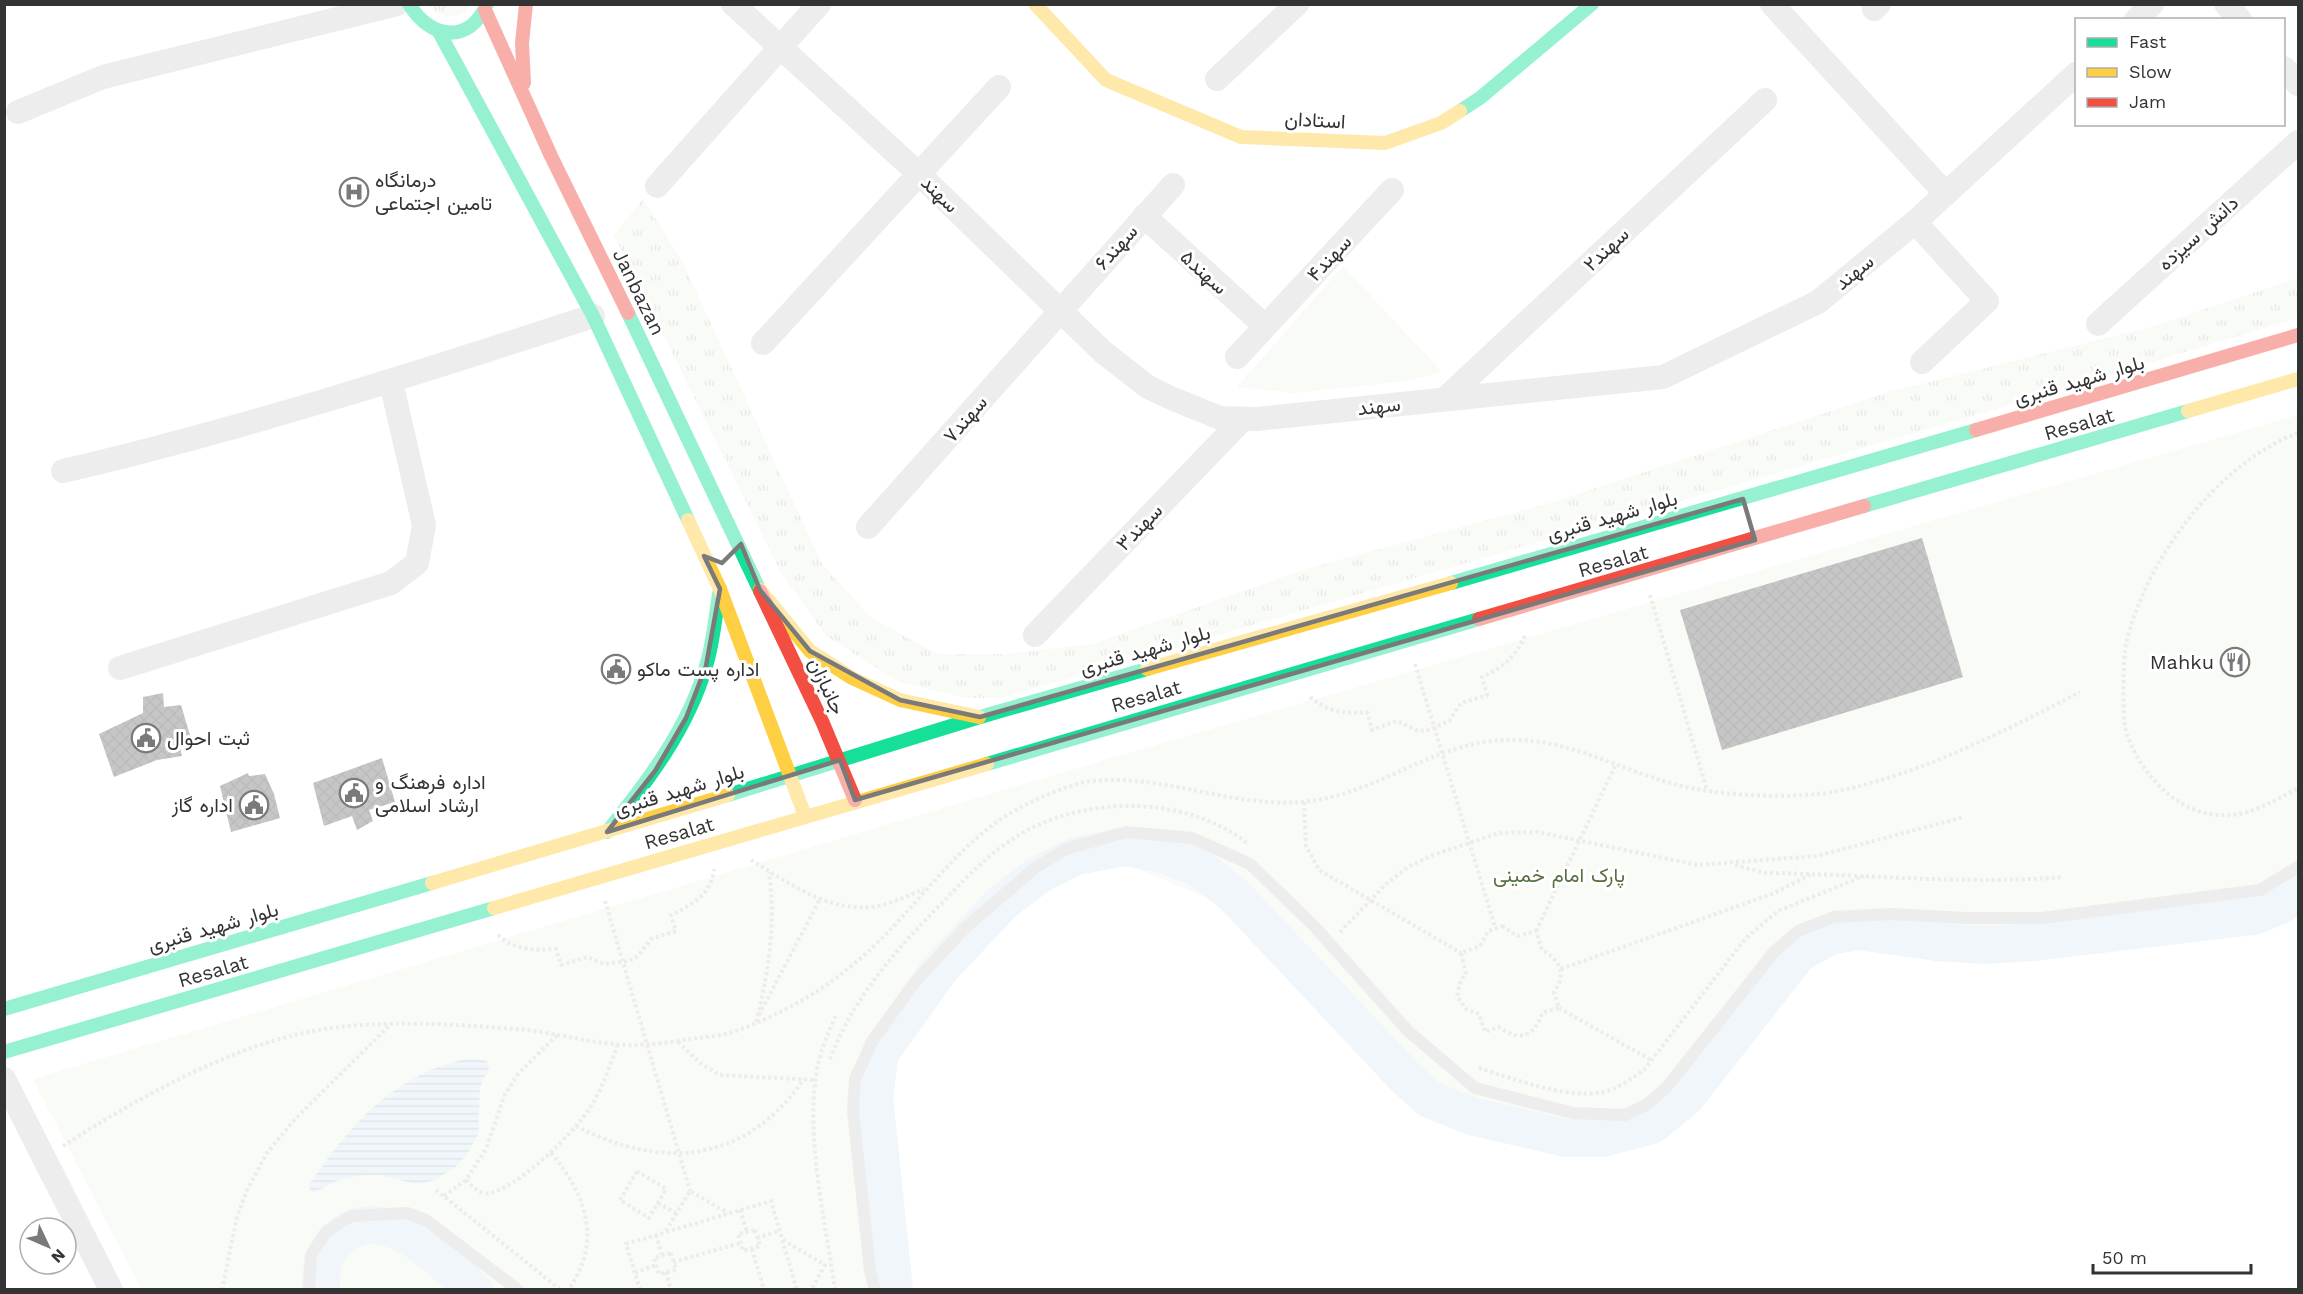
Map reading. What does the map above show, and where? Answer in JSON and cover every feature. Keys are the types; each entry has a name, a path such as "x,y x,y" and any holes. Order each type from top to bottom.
{"main road":[{"path":"409,4 414,16 425,26 439,32 450,33 471,26 486,7"},
{"path":"526,4 522,43 526,106"},
{"name":"استادان","path":"1035,4 1106,80 1240,137 1385,143 1441,123 1480,98 1592,4"},
{"name":"Janbazan","path":"486,7 526,106 741,544 760,590"},
{"path":"439,32 593,316 720,589 805,816"},
{"name":"بلوار شهید قنبری","path":"4,1009 607,832 980,717 1746,509 2298,335"},
{"name":"Resalat","path":"4,1052 855,800 1755,540 2298,379"},
{"path":"1746,509 1755,540"},
{"path":"704,556 727,561 741,544"},
{"path":"607,832 655,771 686,718 706,666 720,589"},
{"path":"760,590 810,651 852,678 900,700 980,717"},
{"name":"جانبازان","path":"760,590 840,760 855,800"}],"street":[{"path":"18,112 103,77 397,4"},
{"name":"سهند","path":"733,4 919,174 1104,352 1148,387 1220,418 1243,419 1663,377 1818,302 1915,222 2075,75"},
{"path":"657,186 819,4"},
{"path":"1217,79 1298,4"},
{"path":"1772,4 1946,194"},
{"path":"2138,18 2152,4"},
{"path":"2226,4 2238,18"},
{"path":"2285,70 2298,84"},
{"path":"764,343 999,87"},
{"name":"سهند۲","path":"1446,398 1766,100"},
{"name":"دانش سیزده","path":"2098,324 2298,142"},
{"name":"سهند۶","path":"1061,309 1173,185"},
{"name":"سهند۴","path":"1237,357 1392,190"},
{"name":"سهند۵","path":"1144,216 1265,326"},
{"path":"1915,222 1987,301 1922,362"},
{"name":"سهند۷","path":"868,527 1061,309"},
{"path":"63,471 135,454 391,382 593,316"},
{"path":"120,668 391,583 417,563 424,525 391,382"},
{"name":"سهند۳","path":"1035,635 1243,419"},
{"path":"4,1079 111,1290"}],"lane":[{"path":"875,1290 870,1271 853,1111 855,1079 863,1060 873,1040 915,982 964,929 1035,868 1066,849 1126,832 1192,838 1250,864 1314,926 1408,1031 1475,1088 1573,1113 1624,1115 1646,1105 1666,1088 1774,952 1798,931 1834,917 1891,914 1966,918 2053,917 2260,890 2298,867"},
{"path":"309,1290 311,1255 326,1232 351,1216 407,1213 426,1220 518,1290"}],"path":[{"path":"2298,433 2277,441 2242,465 2213,490 2174,538 2145,591 2126,645 2124,693 2125,728 2139,762 2168,793 2190,808 2218,816 2252,812 2298,788"},
{"path":"1643,572 1707,790"},
{"path":"1305,693 1332,711 1367,712 1372,730 1397,721 1418,730 1434,728 1449,721 1461,703 1487,695 1482,677 1505,665 1515,655 1528,627"},
{"path":"1414,660 1495,927"},
{"path":"44,1158 171,1084 254,1048 302,1033 392,1023 524,1030 618,1044 677,1041 727,1034 790,1008 832,982 873,947 942,869 988,826 1019,806 1085,781 1118,779 1195,790 1227,799 1266,803 1304,802 1360,790 1442,752 1466,744 1502,739 1538,740 1580,749 1638,773 1707,790 1760,795 1834,792 1902,772 1978,745 2080,692"},
{"path":"1617,764 1536,931 1542,950 1557,961 1561,969 1561,979 1554,992 1559,1008 1651,1060"},
{"path":"1304,802 1306,846 1311,860 1319,870 1461,953 1466,974 1461,980 1457,996 1466,1009 1479,1014 1485,1032 1499,1027 1517,1037 1527,1035 1534,1031 1542,1013 1559,1008"},
{"path":"1338,934 1386,884 1425,859 1499,833 1538,832 1687,864 1732,864 1817,856 1964,817"},
{"path":"745,857 820,899 849,907 872,906 926,888"},
{"path":"1732,864 1766,873 2005,881 2063,877"},
{"path":"495,932 506,942 525,950 556,949 561,965 586,957 604,964 623,962 638,956 651,939 676,931 671,915 699,899 708,890 713,880 715,866"},
{"path":"756,1022 772,942 773,918 769,871"},
{"path":"1561,969 1772,894 1812,874"},
{"path":"604,898 690,1191 729,1213"},
{"path":"756,1022 820,899"},
{"path":"1461,953 1480,946 1488,931 1495,927 1510,929 1518,936 1536,931"},
{"path":"835,1290 814,1139 815,1080 821,1049 836,1015"},
{"path":"222,1290 237,1217 247,1190 267,1153 296,1118 392,1023"},
{"path":"444,1196 466,1180 486,1149 505,1094 518,1074 557,1035"},
{"path":"677,1041 700,1063 720,1075 815,1080"},
{"path":"466,1180 480,1192 490,1194 531,1169 551,1153 576,1126 598,1093 618,1044"},
{"path":"576,1126 615,1145 642,1152 691,1154 734,1140 756,1128 784,1106 804,1079"},
{"path":"551,1153 574,1184 583,1204 587,1222 586,1252 580,1273 568,1290"},
{"path":"637,1171 666,1189 658,1203 649,1218 620,1200 637,1171"},
{"path":"436,1190 561,1290"},
{"path":"666,1232 690,1191"},
{"path":"640,1290 626,1244 771,1200 797,1290"},
{"path":"658,1203 677,1214"},
{"path":"740,1210 747,1232"},
{"path":"755,1230 760,1246 743,1251 738,1234 747,1232 755,1230"},
{"path":"758,1239 780,1231"},
{"path":"656,1235 662,1255"},
{"path":"782,1240 825,1265"},
{"path":"673,1262 741,1243"},
{"path":"752,1249 764,1290"},
{"path":"670,1253 676,1270 659,1274 654,1258 662,1255 670,1253"},
{"path":"811,1290 825,1265 831,1263"},
{"path":"635,1273 656,1265"},
{"path":"666,1272 671,1290"},
{"path":"634,1290 638,1283"}],"highlighted area":[{"path":"1743,499 1755,540 855,800 840,760 607,832 655,771 686,718 706,666 720,589 704,556 722,563 741,544 760,590 810,651 900,700 980,717"}],"green space":[{"path":"427,5 471,5 461,14 449,16 438,13"},
{"path":"643,199 680,257 822,564 870,617 937,654 1007,654 1092,644 1306,569 1550,503 1889,392 2151,327 2298,278 2298,318 1983,413 1001,698 966,698 899,682 826,636 780,571 614,235"},
{"path":"1343,266 1442,372 1406,381 1295,393 1237,387"},
{"name":"پارک امام خمینی","path":"2298,415 2298,897 2269,910 1948,948 1829,933 1723,1048 1639,1133 1547,1122 1438,1091 1317,966 1242,913 1092,849 948,951 891,1018 887,1185 902,1289 141,1289 33,1079 1108,759"}],"shaded area":[{"path":"470,1058 487,1061 489,1068 480,1087 478,1134 466,1156 453,1169 432,1181 416,1184 379,1175 358,1176 339,1180 313,1193 308,1186 324,1163 358,1122 376,1105 396,1089 418,1076"}],"building":[{"path":"1922,538 1963,677 1722,750 1680,610"},
{"name":"ثبت احوال","path":"163,693 164,707 181,705 192,742 179,743 182,756 157,760 114,777 99,734 143,713 143,697"},
{"name":"اداره فرهنگ و ارشاد اسلامی","path":"382,758 395,802 369,810 373,821 357,830 352,816 324,826 313,783"},
{"name":"اداره گاز","path":"248,773 249,776 265,774 274,794 280,818 231,832 220,786"}],"waterway":[{"path":"894,1290 874,1097 880,1053 940,969 1004,901 1040,874 1076,856 1123,847 1161,853 1202,870 1234,895 1404,1076 1429,1099 1471,1116 1566,1138 1602,1138 1652,1125 1686,1097 1798,954 1829,936 1859,931 1937,942 1985,945 2035,942 2254,916 2281,905 2298,891"},
{"path":"321,1290 324,1260 335,1241 359,1227 376,1225 394,1229 412,1238 474,1290"}],"traffic: fast":[{"path":"409,4 428,25 449,32 460,31 470,26 487,4"},
{"path":"1460,111 1480,98 1592,4"},
{"path":"439,32 593,316 688,520"},
{"path":"628,313 760,591"},
{"path":"1864,506 2188,411"},
{"path":"1451,583 1976,430"},
{"path":"607,832 665,754 689,711 709,657 720,589"},
{"path":"987,764 1479,619"},
{"path":"728,795 980,717 1147,669"},
{"path":"4,1009 432,883"},
{"path":"4,1052 494,908"}],"traffic: slow":[{"path":"1035,4 1106,80 1241,137 1385,143 1441,123 1460,111"},
{"path":"2188,411 2298,379"},
{"path":"688,520 720,589 805,816"},
{"path":"1147,669 1451,583"},
{"path":"760,590 810,651 852,678 900,700 979,717"},
{"path":"494,908 987,764"},
{"path":"432,883 728,795"}],"traffic: jam":[{"path":"524,83 522,43 526,4"},
{"path":"485,10 551,156 628,313"},
{"path":"1976,430 2298,335"},
{"path":"1479,619 1864,506"},
{"path":"760,591 822,721 855,800"}],"place":[{"name":"درمانگاه تامین اجتماعی","path":"354,192"},
{"name":"Mahku","path":"2235,662"},
{"name":"اداره پست ماکو","path":"616,669"},
{"name":"ثبت احوال","path":"146,738"},
{"name":"اداره فرهنگ و ارشاد اسلامی","path":"354,793"},
{"name":"اداره گاز","path":"254,805"}]}
